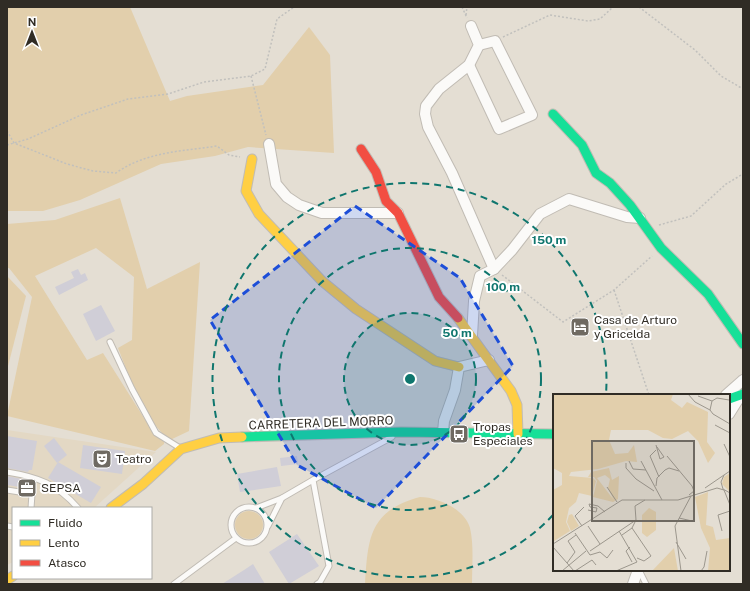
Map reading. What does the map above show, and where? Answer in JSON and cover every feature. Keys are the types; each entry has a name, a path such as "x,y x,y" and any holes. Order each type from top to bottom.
{"street":[{"path":"471,26 479,45"},
{"path":"469,65 499,130 532,115 494,41 479,45 469,65 439,88 426,106 428,127 452,173 494,269"},
{"path":"553,114 582,145 596,173 610,184 630,205 661,248 708,294 737,333 743,344"},
{"path":"269,144 276,184 287,197 299,205 322,213 398,213"},
{"path":"360,149 376,172 386,201 398,213 439,297 472,336 511,391 517,405 518,434"},
{"path":"252,159 246,191 251,203 259,214 322,281 356,309 411,347 435,361 459,367 489,360"},
{"path":"472,336 474,301 480,276 494,269 512,250 540,214 569,199 627,217 640,218"},
{"path":"444,432 444,421 455,390 459,367"},
{"path":"727,394 743,380"},
{"path":"730,399 742,394"},
{"path":"730,412 742,394"},
{"name":"CARRETERA DEL MORRO","path":"112,507 143,484 181,449 219,438 401,432 553,434"},
{"path":"633,584 638,571"}],"lane":[{"path":"110,342 132,389 156,433 181,449"},
{"path":"282,498 262,538 252,543 241,542 236,538 230,526 234,514 244,507 256,508 282,498 401,432"},
{"path":"7,472 44,481 71,499 77,507"},
{"path":"313,480 329,566 319,583"},
{"path":"7,490 32,494 31,507"},
{"path":"256,508 265,516 267,527"},
{"path":"174,584 236,538"},
{"path":"639,571 646,584"}],"path":[{"path":"7,145 28,139 81,115 128,99 168,94 204,82 251,76 265,69 277,19 294,7"},
{"path":"462,7 471,26"},
{"path":"466,15 467,7"},
{"path":"494,41 550,15 588,21 600,19 613,7"},
{"path":"639,7 695,50 721,76 743,89"},
{"path":"251,76 269,144"},
{"path":"7,131 14,143 67,164 93,171 116,174 127,166 150,157 165,153 217,146 229,155 252,159"},
{"path":"646,228 691,216 726,184 743,174"},
{"path":"494,269 563,322 614,290 661,248"},
{"path":"614,290 649,394"}],"highlighted area":[{"path":"355,206 460,278 513,366 376,508 297,465 210,320"}],"shaded area":[{"path":"7,7 130,7 170,101 187,96 263,85 309,27 330,55 334,153 248,147 215,156 161,164 80,200 43,211 7,211"},
{"path":"120,198 147,289 200,262 189,431 170,440 161,432 145,410 118,348 132,340 134,277 96,248 35,276 87,360 103,353 151,429 164,442 164,444 155,451 7,416 32,297 9,268 7,268 7,224 55,220"},
{"path":"7,276 26,296 7,370"},
{"path":"7,430 156,452 95,507 12,507 12,562 7,565"},
{"path":"420,497 434,499 450,505 467,521 470,528 472,541 472,584 365,584 370,540 374,528 390,510 403,503"},
{"path":"249,511 259,515 263,525 259,535 249,539 239,535 235,525 239,515"}],"building":[{"path":"78,269 81,275 85,273 88,280 59,295 55,287 74,278 71,272"},
{"path":"101,305 115,331 96,341 83,314"},
{"path":"7,436 37,441 32,470 29,470 28,472 7,468"},
{"path":"54,438 67,455 57,463 44,446"},
{"name":"Teatro","path":"83,445 125,451 122,474 80,468"},
{"path":"297,456 298,464 281,466 280,458"},
{"path":"58,462 101,487 91,503 48,478"},
{"path":"277,467 281,486 240,492 237,474"},
{"path":"7,476 27,480 26,488 7,485"},
{"path":"297,534 319,566 289,584 269,552"},
{"path":"253,564 265,584 222,584 244,570"}],"traffic: fast":[{"path":"553,114 582,145 596,173 610,183 630,205 661,248 708,294 743,344"},
{"path":"730,399 743,394"},
{"path":"242,437 401,432 553,434"}],"traffic: slow":[{"path":"252,159 246,191 259,214 322,281 356,309 435,361 459,367"},
{"path":"458,318 511,391 517,405 518,434"},
{"path":"112,507 143,484 181,449 219,438 242,437"},
{"path":"7,580 12,577"}],"traffic: jam":[{"path":"361,149 376,172 386,201 398,213 439,297 458,318"}],"place":[{"name":"Casa de Arturo y Gricelda","path":"580,327"},
{"name":"Tropas Especiales","path":"459,434"},
{"name":"Teatro","path":"102,459"},
{"name":"SEPSA","path":"27,488"}]}
